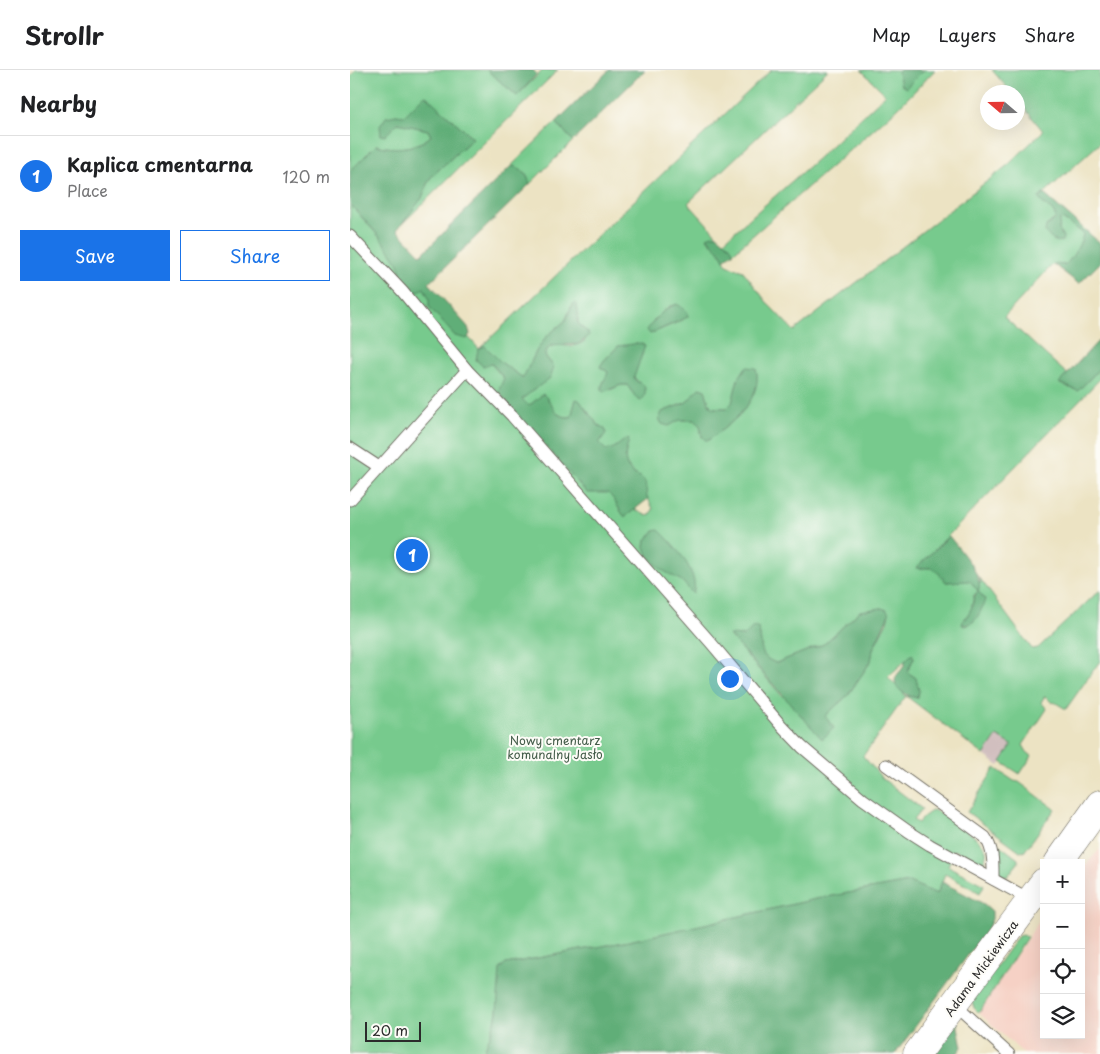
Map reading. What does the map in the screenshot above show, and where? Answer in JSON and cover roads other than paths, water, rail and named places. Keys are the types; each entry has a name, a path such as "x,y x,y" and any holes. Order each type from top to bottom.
{"street":[{"path":"1061,859 1100,804"},
{"name":"Adama Mickiewicza","path":"917,1054 1037,891"}],"lane":[{"path":"350,236 402,291 467,370 512,416 802,747 863,800 908,831 993,879 1037,891"},
{"path":"350,500 467,370"},
{"path":"350,448 380,466"},
{"path":"886,765 985,836 990,844 992,854 993,879"},
{"path":"954,1004 1009,1054"}],"place":[{"name":"Kaplica cmentarna","path":"412,555"}],"park label":[{"name":"Nowy cmentarz komunalny Jasło","path":"555,747"}]}
